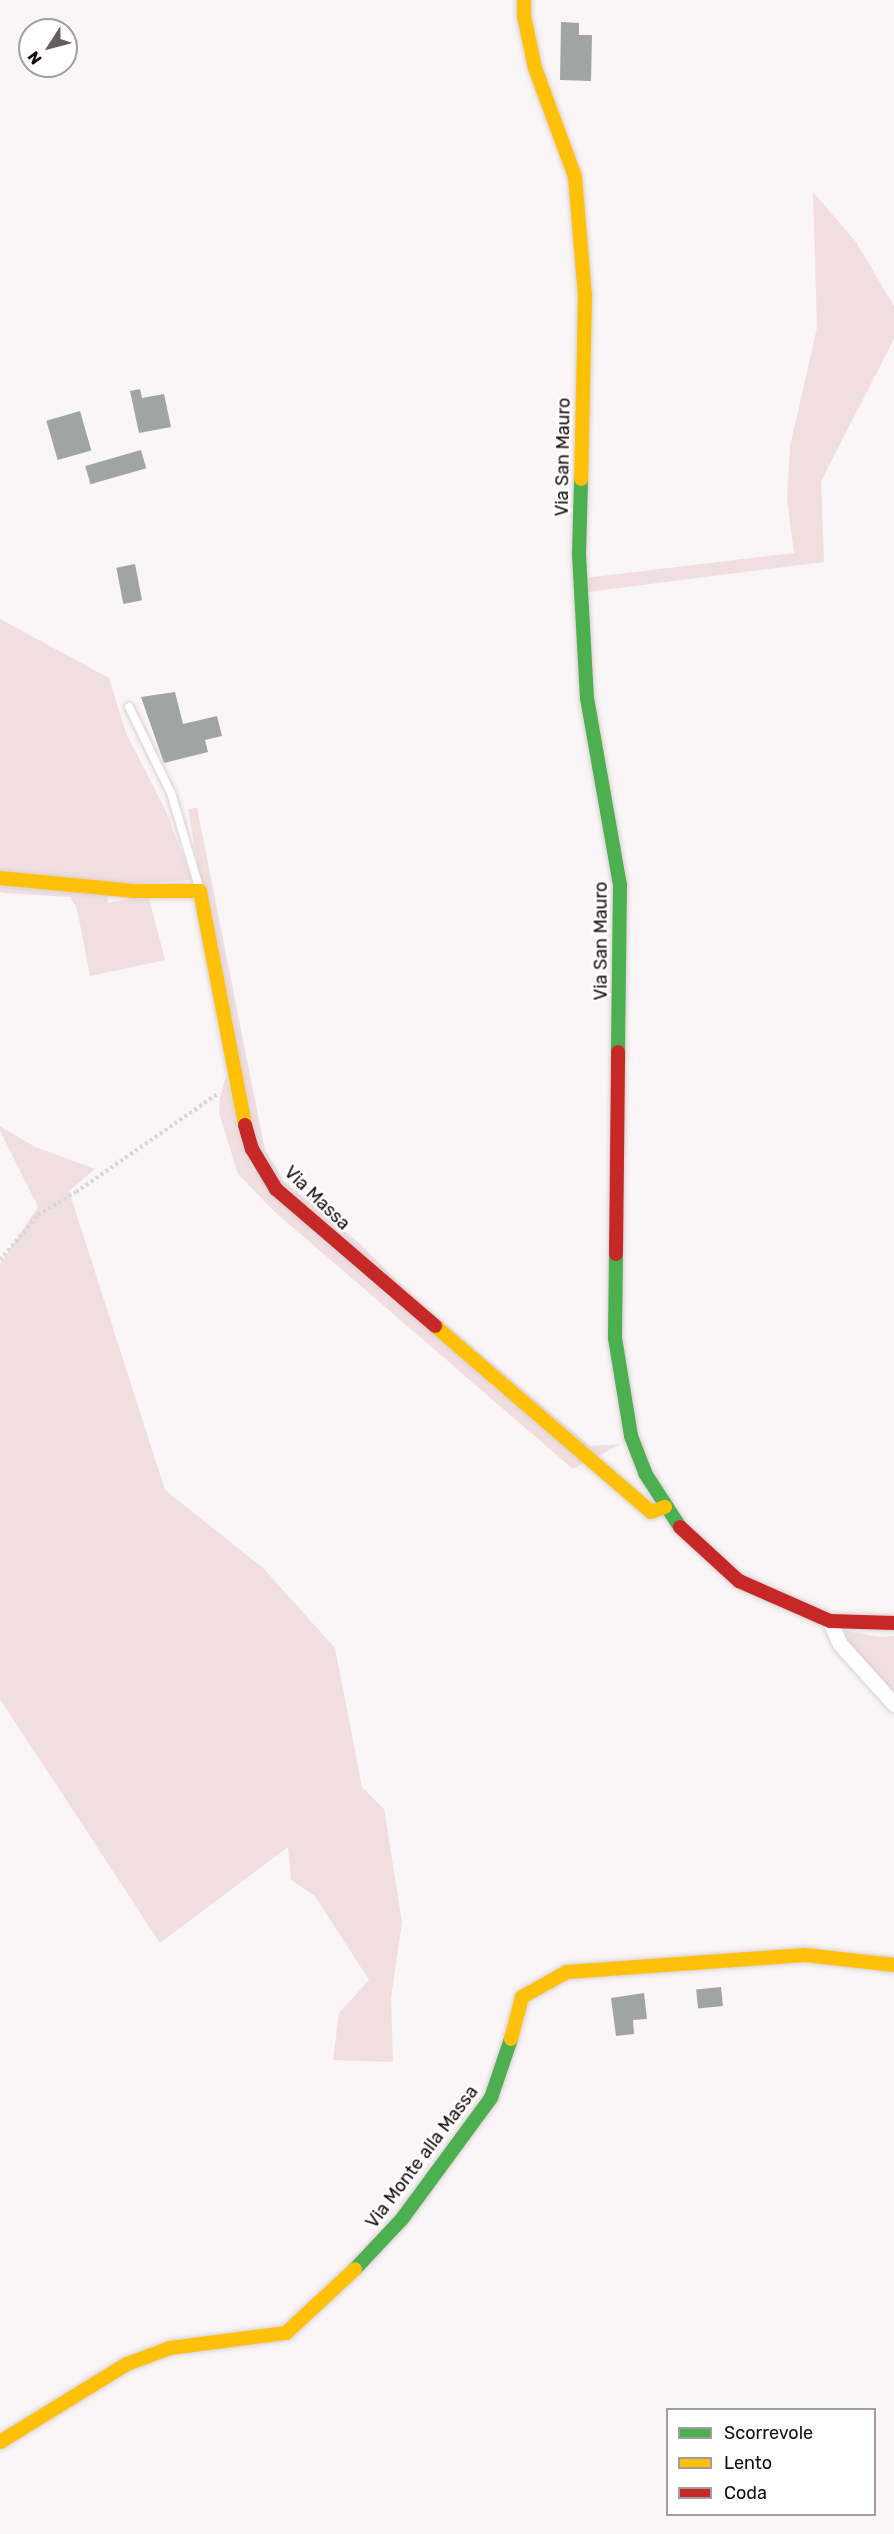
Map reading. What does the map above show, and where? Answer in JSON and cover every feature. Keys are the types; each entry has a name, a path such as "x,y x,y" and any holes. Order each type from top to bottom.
{"street":[{"name":"Via San Mauro","path":"524,0 524,16 535,68 575,177 585,296 579,555 587,698 620,885 615,1338 631,1436 645,1473 677,1524 739,1581 830,1621 894,1623"},
{"path":"0,878 134,891 200,891"},
{"name":"Via Massa","path":"200,891 252,1149 276,1189 651,1512 665,1507"},
{"path":"830,1621 840,1644 894,1704"},
{"name":"Via Monte alla Massa","path":"0,2442 127,2364 170,2348 286,2333 366,2259 402,2219 491,2098 508,2051 522,1997 567,1972 805,1955 894,1965"}],"lane":[{"path":"129,707 171,793 200,891"}],"path":[{"path":"0,1260 38,1215 76,1192 237,1080"}],"shaded area":[{"path":"813,192 856,242 894,306 894,339 821,481 824,562 587,592 585,578 794,553 787,499 790,446 817,328"},
{"path":"0,619 109,678 126,733 166,811 192,880 130,884 0,874"},
{"path":"197,808 265,1150 284,1181 360,1244 410,1294 590,1446 621,1444 573,1469 275,1212 238,1174 219,1113 220,1097 226,1077 251,1166 276,1197 396,1304 404,1298 278,1183 254,1146 232,1055 188,809"},
{"path":"0,883 107,892 108,903 148,895 165,960 90,976 77,909 70,897 0,892"},
{"path":"0,1126 35,1147 95,1169 69,1191 165,1490 263,1568 335,1648 362,1787 384,1809 402,1922 391,1998 393,2062 333,2060 339,2013 369,1980 315,1896 291,1880 288,1847 160,1943 0,1699 0,1264 38,1207 0,1131"},
{"path":"846,1631 881,1637 894,1636 894,1700 847,1648"}],"building":[{"path":"561,22 579,23 579,35 592,35 591,81 560,80"},
{"path":"140,389 142,398 164,394 171,427 139,433 130,391"},
{"path":"80,411 91,450 58,460 46,421"},
{"path":"141,450 146,468 90,484 85,466"},
{"path":"135,564 142,600 123,604 116,568"},
{"path":"175,692 183,724 217,716 222,736 205,740 208,752 164,763 141,697"},
{"path":"721,1987 723,2006 698,2009 696,1990"},
{"path":"644,1993 647,2019 633,2020 634,2034 616,2036 611,1998"}],"traffic: fast":[{"path":"581,479 579,555 587,698 620,885 618,1052"},
{"path":"616,1254 615,1338 631,1436 645,1473 680,1527"},
{"path":"355,2269 402,2219 491,2098 511,2039"}],"traffic: slow":[{"path":"524,0 524,16 535,68 575,177 585,295 581,479"},
{"path":"0,878 134,891 200,891 245,1125"},
{"path":"435,1326 651,1512 665,1507"},
{"path":"511,2039 522,1997 567,1972 805,1955 894,1965"},
{"path":"0,2442 127,2364 170,2348 286,2333 355,2269"}],"traffic: jam":[{"path":"616,1254 618,1052"},
{"path":"245,1125 252,1149 276,1189 435,1326"},
{"path":"680,1527 739,1581 830,1621 894,1623"}]}
